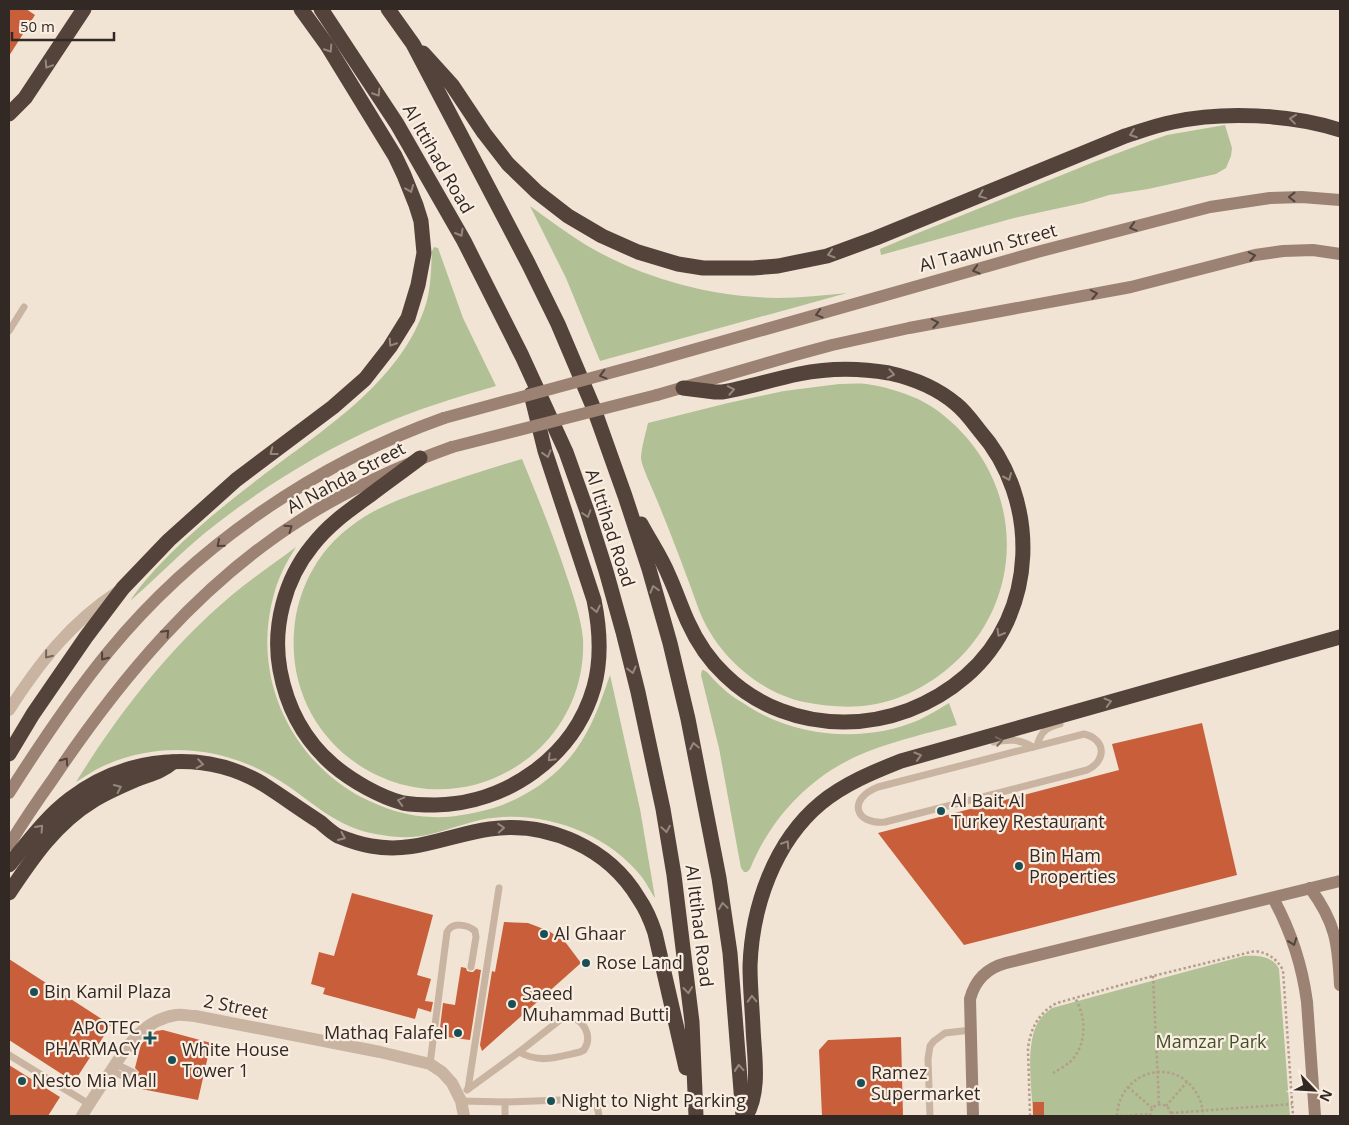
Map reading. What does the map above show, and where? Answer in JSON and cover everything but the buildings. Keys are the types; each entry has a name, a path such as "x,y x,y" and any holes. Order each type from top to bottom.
{"highway":[{"path":"9,754 33,714 86,637 123,588 169,540 236,480 333,407 364,379 390,347 408,318 418,286 424,254 416,204 395,156 327,46 301,9"},
{"name":"Al Ittihad Road","path":"321,9 402,132 464,240 522,356 566,452 587,511 623,632 663,809 674,875 692,1022 696,1111"},
{"name":"Al Ittihad Road","path":"388,9 413,44 558,324 594,408 649,569 670,643 688,719 719,878 730,953 744,1116"},
{"path":"9,114 25,98 81,10"},
{"path":"413,44 440,70 452,85 484,133 508,164 537,192 568,216 602,236 638,252 678,264 703,268 736,269 778,266 827,256 876,238 1125,136 1174,121 1198,117 1232,115 1313,122 1340,130"},
{"path":"420,458 340,517 324,531 311,547 296,570 284,603 279,623 279,665 282,685 299,725 311,743 343,774 362,785 403,803 447,805 490,796 529,776 547,762 562,746 579,722 594,688 598,666 600,644 594,600 545,451 522,356"},
{"path":"625,496 665,566 687,622 709,659 740,689 758,701 792,715 841,723 884,717 923,704 942,694 965,677 982,660 1006,623 1020,582 1023,561 1021,518 1016,496 998,456 986,438 957,405 937,392 909,378 886,372 864,370 808,372 722,392 683,388"},
{"path":"744,1116 753,1099 755,1079 750,966 756,916 762,892 784,846 800,824 820,804 837,791 861,778 915,756 1340,637"},
{"path":"9,865 52,815 84,789 117,772 132,767 162,762 192,762 226,768 246,776 263,784 336,835 353,842 371,846 408,848 489,829 508,827 527,828 565,837 582,845 614,868 633,890 648,915 655,933 696,1111"},
{"path":"9,893 45,841 60,826 93,800 138,779 157,773 173,762"}],"main road":[{"name":"Al Taawun Street","path":"650,362 1023,256 1210,207 1270,198 1340,200"},
{"path":"683,388 795,355 860,339 909,328 1131,287 1255,255 1283,251 1313,250 1340,254"},
{"name":"Al Nahda Street","path":"9,793 74,696 109,651 149,607 188,570 229,536 276,502 313,479 411,430 444,418 650,362"},
{"name":"Al Nahda Street","path":"9,845 98,715 144,657 183,615 228,573 302,519 335,499 420,458 452,447 683,388"},
{"path":"973,1116 970,999 972,991 988,970 996,966 1340,881"},
{"path":"1310,888 1325,911 1335,936 1338,949 1340,985"},
{"path":"1273,898 1289,930 1305,984 1316,1116"}],"street":[{"path":"9,710 38,666 70,629 100,603 123,588"},
{"name":"2 Street","path":"82,1116 133,1039 160,1019 177,1015 195,1016 371,1050 430,1064"},
{"path":"430,1064 442,1072 463,1095 464,1116"}],"lane":[{"path":"9,331 24,307"},
{"path":"964,742 980,744 1011,739 1035,746 1084,734 1097,740 1101,747 1101,754 1099,761 1087,770 885,822 867,819 861,814 858,803 869,791 878,786 1035,746 1045,730 1071,720 1080,710"},
{"path":"463,1095 499,888"},
{"path":"430,1064 447,932 450,927 470,927 475,931 476,937 471,967"},
{"path":"463,1095 519,1052 564,1018 571,1017 577,1019 588,1033 586,1047 580,1052 550,1059 530,1057 519,1052"},
{"path":"930,1116 928,1059 930,1046 945,1033 970,1030"},
{"path":"9,1065 11,1057 89,1104"},
{"path":"114,1067 133,1076"},
{"path":"463,1095 505,1102 587,1099 594,1102 599,1116"},
{"path":"505,1102 505,1116"}],"path":[{"path":"1030,1116 1028,1048 1031,1031 1041,1014 1049,1007 1057,1003 1153,976 1255,951 1269,954 1275,958 1283,970 1293,1116"},
{"path":"1153,976 1160,1104"},
{"path":"1053,1073 1070,1062 1082,1042 1083,1016 1075,998"},
{"path":"1203,1116 1203,1112 1197,1094 1187,1082 1178,1076 1167,1073 1158,1072 1143,1076 1132,1082 1118,1103 1118,1116 1150,1115 1152,1108 1160,1104 1169,1109 1171,1115 1203,1112 1292,1104"},
{"path":"1166,1106 1187,1082"},
{"path":"1128,1087 1152,1108"}],"green space":[{"path":"1225,125 1232,148 1231,156 1226,168 1216,174 1148,189 1109,195 1083,203 1014,218 881,255 880,249 1094,162 1167,135"},
{"path":"530,206 586,245 608,257 679,284 703,290 753,297 787,298 847,293 600,361 566,278"},
{"path":"434,247 438,248 463,318 496,386 438,404 381,425 337,446 295,470 254,496 215,525 130,601 155,569 196,529 247,487 342,416 383,376 401,354 415,330 426,304"},
{"path":"839,384 866,384 899,392 918,399 951,421 967,438 987,467 1000,499 1006,531 1006,564 998,596 984,626 964,654 937,677 905,695 874,704 840,707 804,702 771,690 741,669 716,642 699,610 641,458 648,423 784,391"},
{"path":"522,459 562,562 577,608 582,631 583,654 581,670 567,713 550,738 539,749 498,776 455,789 412,787 372,773 337,747 311,713 296,671 295,622 301,595 307,581 329,546 350,527 366,516 411,495"},
{"path":"296,547 283,570 274,594 268,624 268,654 272,684 282,711 296,737 314,760 336,780 361,797 396,811 424,817 445,817 492,808 532,790 566,762 581,742 591,724 610,675 640,809 655,898 641,876 626,860 608,846 568,826 546,820 502,817 480,820 428,835 411,837 394,837 371,833 344,824 333,818 265,772 222,756 176,750 131,756 104,766 76,782 128,706 166,659 209,615 232,595"},
{"path":"702,670 707,672 739,701 763,714 806,730 852,734 897,728 919,720 949,703 957,725 880,747 849,760 830,771 813,783 783,813 759,849 750,869 744,872 741,868 719,748 701,675"},
{"name":"Mamzar Park","path":"1244,956 1259,956 1269,959 1279,969 1290,1116 1033,1116 1030,1066 1032,1040 1040,1019 1052,1008"}],"place":[{"name":"Al Bait Al Turkey Restaurant","path":"941,811"},
{"name":"Bin Ham Properties","path":"1019,866"},
{"name":"Al Ghaar","path":"544,934"},
{"name":"Rose Land","path":"586,963"},
{"name":"Bin Kamil Plaza","path":"34,992"},
{"name":"Saeed Muhammad Butti","path":"512,1004"},
{"name":"Mathaq Falafel","path":"458,1033"},
{"name":"APOTEC PHARMACY","path":"150,1038"},
{"name":"White House Tower 1","path":"172,1060"},
{"name":"Nesto Mia Mall","path":"22,1081"},
{"name":"Ramez Supermarket","path":"861,1083"},
{"name":"Night to Night Parking","path":"551,1101"}]}
